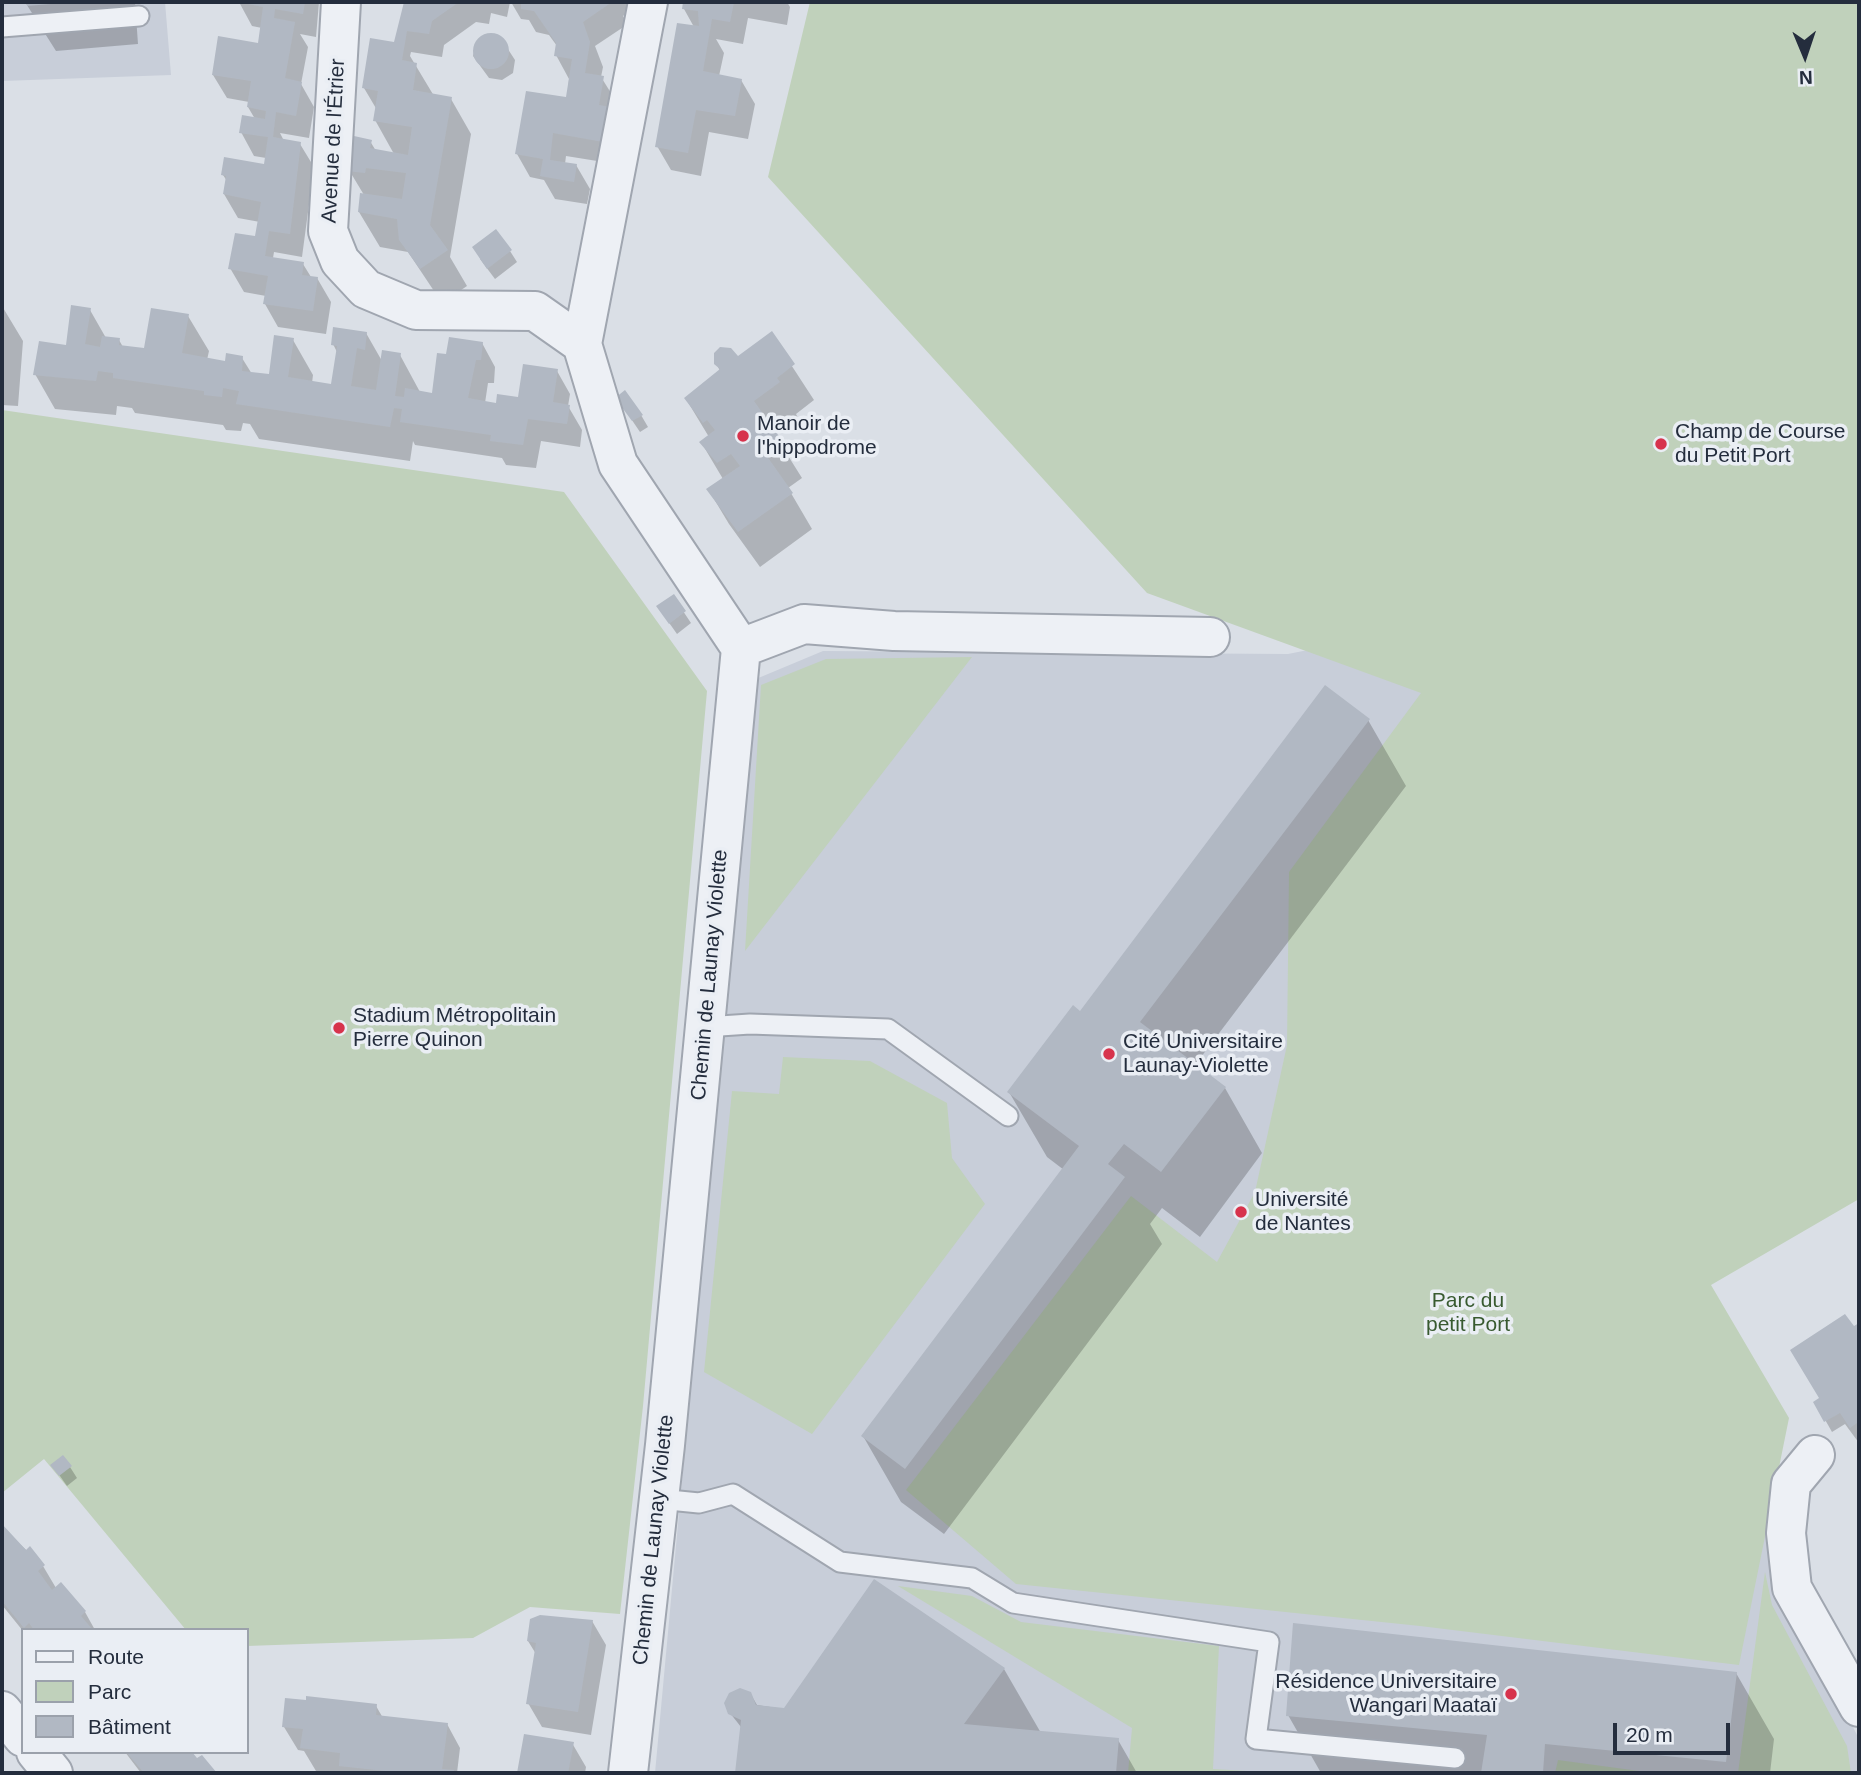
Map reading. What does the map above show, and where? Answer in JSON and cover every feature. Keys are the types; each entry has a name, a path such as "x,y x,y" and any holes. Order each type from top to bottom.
{"street":[{"name":"Avenue de l'Étrier","path":"341,2 328,231 340,261 366,289 416,310 535,311 582,344"},
{"path":"648,2 582,344 618,464 741,648 804,624 894,631 1210,637"},
{"name":"Chemin de Launay Violette","path":"628,1773 659,1500 741,648"},
{"path":"1815,1455 1791,1484 1786,1532 1792,1588 1859,1707"},
{"path":"2,1712 21,1735"},
{"path":"38,1754 53,1773"}],"lane":[{"path":"2,27 139,16"},
{"path":"705,1027 750,1024 888,1029 1008,1116"},
{"path":"659,1500 699,1503 733,1494 840,1562 972,1578 1013,1602 1269,1642 1256,1739 1455,1758"}],"shaded area":[{"path":"2,2 165,2 171,75 2,81"},
{"name":"Université de Nantes","path":"1443,623 1695,1266 1775,1572 1859,1739 1859,1773 655,1773 756,679 823,651 1288,654"}],"green space":[{"name":"Parc du petit Port","path":"810,2 1859,2 1859,1199 1711,1285 1789,1418 1739,1665 1420,1626 1016,1584 906,1490 1131,1196 1217,1262 1255,1192 1287,1045 1289,872 1421,693 1147,593 768,177"},
{"name":"Stadium Métropolitain Pierre Quinon","path":"2,410 564,492 707,691 643,1406 620,1614 530,1607 473,1638 248,1646 248,1628 184,1628 44,1459 2,1493"},
{"path":"972,657 745,951 761,685 826,659"},
{"path":"783,1057 870,1061 947,1103 952,1158 985,1204 812,1434 704,1372 732,1091 779,1094"},
{"path":"1765,1572 1772,1605 1847,1746 1851,1773 1738,1773"},
{"path":"898,1586 972,1596 1021,1622 1219,1646 1213,1769 1282,1773 1128,1773 1132,1728"},
{"path":"1558,1760 1654,1773 1555,1773"}],"building":[{"path":"27,2 50,2 51,4 27,6"},
{"path":"238,2 305,2 303,14 275,9 274,18 295,22 285,78 302,82 296,116 276,112 273,137 301,142 290,234 269,231 265,256 304,262 302,275 318,277 313,311 263,304 268,276 228,269 235,233 255,236 261,202 223,194 226,176 221,175 224,157 264,164 268,137 239,133 242,115 265,119 266,111 247,107 251,81 212,75 218,36 258,43 263,7"},
{"path":"404,2 459,2 432,21 429,34 407,31 402,60 417,63 413,90 452,97 430,225 448,250 420,269 399,240 397,219 358,212 360,193 402,199 406,173 366,168 365,173 347,171 354,136 372,140 370,148 408,155 412,127 373,121 378,91 362,88 370,38 394,42"},
{"path":"521,2 612,2 583,22 590,42 585,73 604,76 599,105 615,108 609,143 553,133 550,160 577,164 574,182 540,176 543,159 515,154 526,91 566,97 572,59 554,56 556,43 534,11 521,9"},
{"path":"683,2 734,2 730,22 712,19 703,71 742,79 735,116 696,110 688,153 655,147 677,23 699,26 698,11 682,9"},
{"path":"491,33 504,38 509,51 504,64 491,69 478,64 473,51 478,38"},
{"path":"496,229 512,250 487,269 472,247"},
{"path":"71,305 91,308 85,344 100,347 102,336 120,338 119,345 144,348 151,308 189,314 182,353 225,361 226,353 243,356 242,371 269,374 274,335 294,338 288,377 331,384 337,346 331,345 333,327 367,332 365,350 357,348 351,386 376,390 382,350 401,353 395,396 404,397 405,388 432,393 437,353 446,354 449,337 483,342 481,360 476,360 468,398 496,403 497,394 518,397 523,364 558,369 553,402 570,405 567,424 528,419 523,445 490,441 491,435 400,422 402,409 394,408 390,427 236,404 239,391 223,388 222,397 204,395 204,391 113,378 113,373 98,371 96,381 33,375 39,341 66,345"},
{"name":"Manoir de l'hippodrome","path":"772,331 795,364 777,378 780,382 754,401 783,442 766,455 793,493 738,532 706,489 740,466 731,454 717,463 699,442 715,430 707,420 703,423 684,398 720,369 714,364 714,353 720,347 731,348 738,356"},
{"path":"625,390 643,415 632,421 615,398"},
{"path":"674,594 686,611 669,624 656,606"},
{"name":"Cité Universitaire Launay-Violette","path":"1325,685 1370,719 1140,1022 1226,1087 1161,1172 1124,1144 1108,1164 1125,1177 905,1469 861,1436 1079,1146 1007,1092 1073,1005 1080,1011"},
{"path":"1845,1314 1854,1326 1859,1323 1859,1426 1857,1423 1850,1428 1840,1413 1824,1422 1813,1402 1819,1398 1790,1350"},
{"path":"63,1455 72,1466 59,1476 50,1465"},
{"path":"2,1524 26,1550 30,1546 45,1565 38,1571 52,1590 61,1582 86,1611 81,1616 91,1628 33,1628 29,1623 24,1628 2,1601"},
{"path":"874,1579 1005,1668 964,1724 1119,1738 1116,1773 735,1773 741,1720 728,1714 724,1703 729,1693 740,1688 751,1692 756,1705 784,1708"},
{"path":"540,1615 593,1620 578,1712 526,1704 536,1643 527,1641 530,1619"},
{"name":"Résidence Universitaire Wangari Maataï","path":"1293,1623 1737,1672 1726,1762 1545,1744 1543,1773 1481,1773 1487,1735 1286,1716"},
{"path":"306,1696 377,1704 376,1715 448,1723 442,1769 454,1770 454,1773 404,1773 339,1766 340,1753 300,1748 303,1729 282,1727 285,1698 306,1700"},
{"path":"524,1734 574,1742 568,1773 517,1773"},
{"path":"128,1754 194,1754 197,1758 202,1755 217,1773 144,1773"}],"place":[{"name":"Manoir de l'hippodrome","path":"743,436"},
{"name":"Champ de Course du Petit Port","path":"1661,444"},
{"name":"Stadium Métropolitain Pierre Quinon","path":"339,1028"},
{"name":"Cité Universitaire Launay-Violette","path":"1109,1054"},
{"name":"Université de Nantes","path":"1241,1212"},
{"name":"Résidence Universitaire Wangari Maataï","path":"1511,1694"}]}
